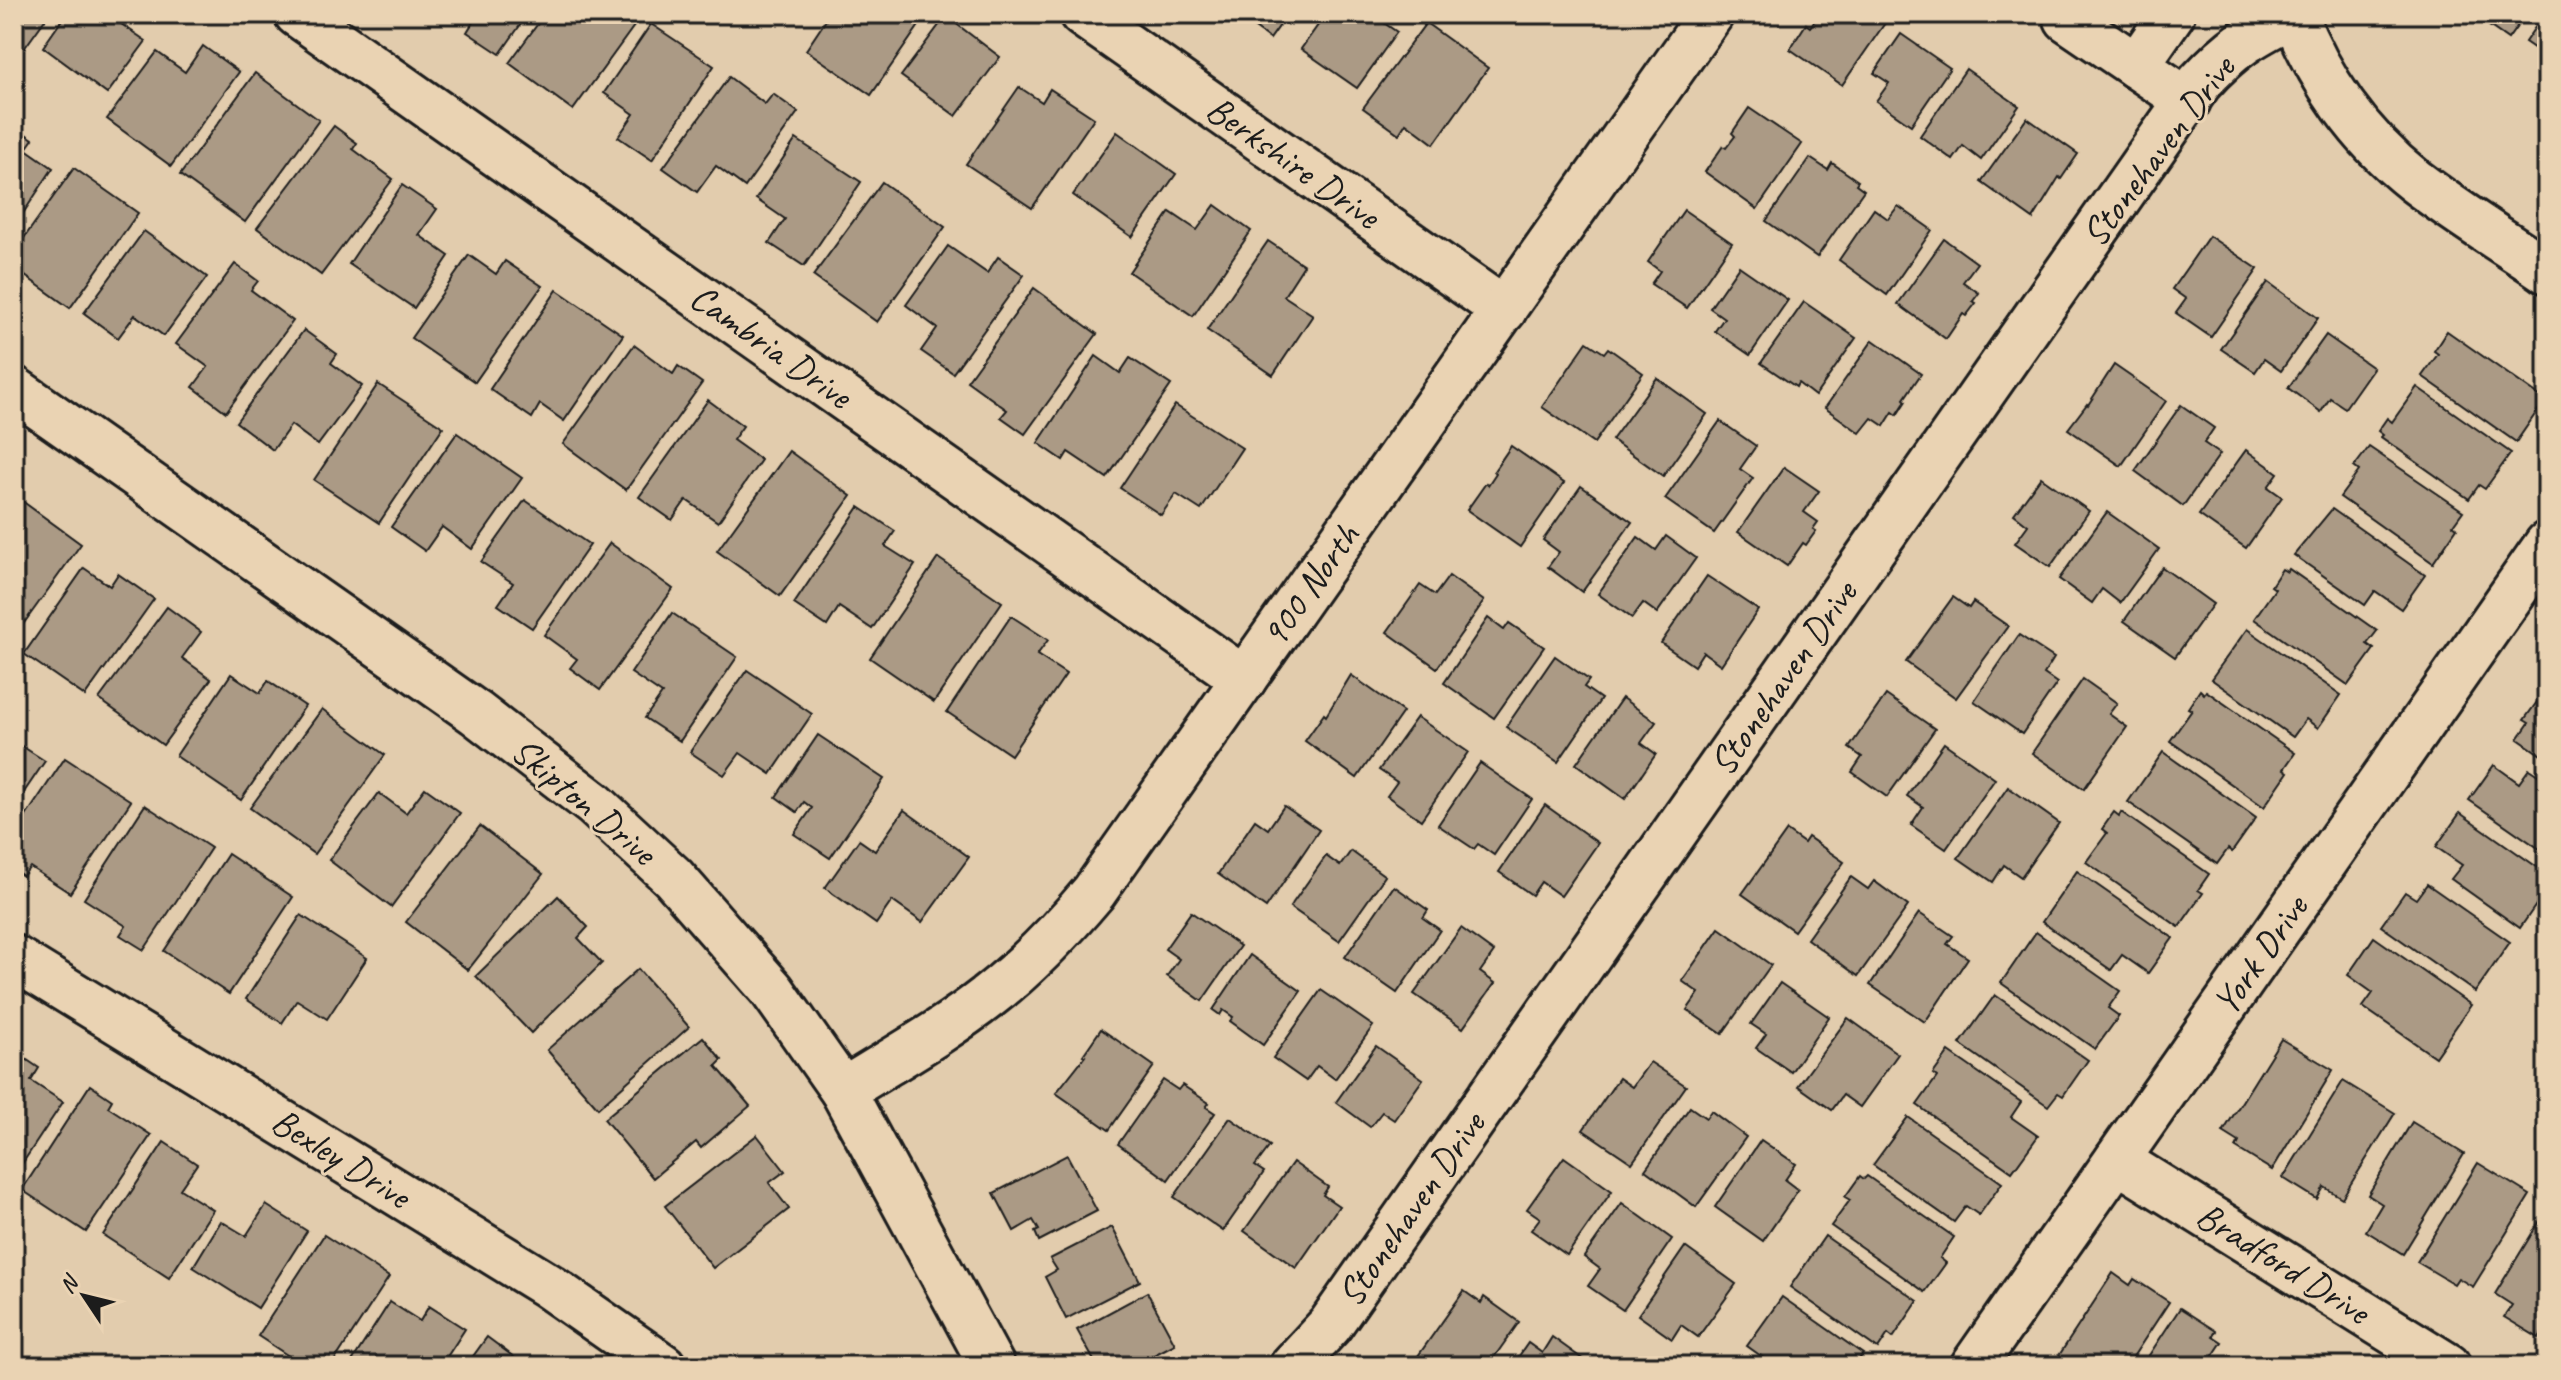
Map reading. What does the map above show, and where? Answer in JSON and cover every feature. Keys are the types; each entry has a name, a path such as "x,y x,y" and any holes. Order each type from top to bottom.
{"street":[{"name":"Cambria Drive","path":"297,14 1244,679"},
{"name":"Berkshire Drive","path":"1082,14 1504,310"},
{"name":"900 North","path":"843,1091 990,996 1060,931 1094,892 1711,14"},
{"path":"2071,14 2067,19 2188,101"},
{"path":"2136,66 2172,14"},
{"path":"2294,14 2306,47 2325,78 2350,116 2381,150 2415,181 2547,271"},
{"name":"Stonehaven Drive","path":"1292,1366 1330,1325 2200,82 2232,48 2294,14"},
{"name":"Skipton Drive","path":"14,389 476,713 594,804 673,877 741,951 801,1027 843,1091 992,1366"},
{"name":"York Drive","path":"1973,1366 2547,544"},
{"name":"Bexley Drive","path":"14,958 547,1285 663,1366"},
{"name":"Bradford Drive","path":"2117,1160 2448,1366"}],"building":[{"path":"14,14 49,14 16,60 14,58"},
{"path":"66,14 118,14 114,19 146,41 107,94 43,47"},
{"path":"478,14 528,14 500,54 467,32"},
{"path":"545,14 642,15 573,110 509,63"},
{"path":"830,14 927,14 871,95 806,50"},
{"path":"1236,14 1288,14 1270,39"},
{"path":"1326,14 1371,14 1397,32 1357,88 1301,49"},
{"path":"1819,14 1873,14 1885,23 1842,85 1790,49 1806,24 1810,27"},
{"path":"2472,14 2526,14 2508,39"},
{"path":"2547,14 2547,57 2525,42"},
{"path":"946,16 1000,57 956,116 901,76"},
{"path":"1426,23 1488,68 1434,144 1406,123 1399,134 1363,108"},
{"path":"651,24 714,66 652,160 618,137 634,114 604,93"},
{"path":"1901,34 1950,68 1911,125 1876,101 1889,83 1874,73"},
{"path":"203,46 239,72 171,166 107,119 157,52 185,72"},
{"path":"1966,69 2019,106 1981,160 1963,146 1953,160 1920,136"},
{"path":"255,73 319,120 245,222 180,175"},
{"path":"729,77 765,104 773,94 798,112 745,187 716,166 697,192 663,168"},
{"path":"1019,87 1042,102 1050,89 1094,118 1032,208 966,164"},
{"path":"1749,108 1802,144 1757,209 1705,172 1723,146 1726,148 1735,136 1732,133"},
{"path":"2027,118 2078,154 2061,179 2059,177 2033,219 1981,182"},
{"path":"14,126 33,139 26,149 53,168 14,227"},
{"path":"334,126 357,143 353,149 393,179 321,275 257,228"},
{"path":"1117,132 1176,174 1132,237 1073,195"},
{"path":"796,139 861,182 804,266 769,243 785,219 756,199"},
{"path":"1810,158 1828,170 1832,163 1858,181 1856,184 1864,190 1817,257 1766,221"},
{"path":"74,168 138,213 70,308 14,268 14,252"},
{"path":"882,182 945,227 877,322 813,276"},
{"path":"402,185 437,209 419,235 449,256 414,308 349,264"},
{"path":"1215,205 1251,231 1193,316 1129,272 1170,212 1197,230"},
{"path":"1898,206 1932,230 1887,295 1839,260 1874,209 1888,219"},
{"path":"1684,210 1732,243 1687,308 1651,284 1660,271 1648,262"},
{"path":"144,231 207,277 164,336 135,315 118,338 84,313"},
{"path":"2209,236 2258,269 2211,337 2176,313 2186,299 2172,289"},
{"path":"1944,239 1977,263 1963,282 1979,293 1973,301 1976,303 1966,316 1963,314 1946,339 1898,304"},
{"path":"1268,241 1304,265 1284,296 1313,315 1273,375 1207,330"},
{"path":"948,246 987,273 998,257 1024,275 953,373 921,351 937,328 906,305"},
{"path":"469,255 496,274 505,261 542,286 475,382 411,338"},
{"path":"235,264 258,281 251,290 293,321 226,412 193,387 208,367 176,344"},
{"path":"1739,266 1788,300 1750,355 1715,331 1724,318 1710,308"},
{"path":"2268,282 2318,318 2281,371 2264,359 2255,372 2221,349"},
{"path":"1034,288 1097,334 1025,434 1001,417 1007,410 967,381"},
{"path":"557,290 623,335 564,421 540,404 532,418 490,389"},
{"path":"1804,302 1856,338 1815,396 1761,363"},
{"path":"304,330 337,354 331,363 362,386 318,445 291,425 273,450 236,422"},
{"path":"2447,331 2545,400 2516,442 2422,376 2438,354 2434,351"},
{"path":"2326,335 2373,368 2345,408 2330,398 2321,412 2288,388"},
{"path":"1873,340 1921,374 1897,415 1893,412 1884,426 1872,418 1860,433 1825,408"},
{"path":"1587,342 1604,353 1608,348 1643,373 1594,443 1542,407"},
{"path":"634,345 673,374 678,366 702,383 626,490 563,444"},
{"path":"1096,356 1120,373 1130,358 1171,385 1107,478 1068,452 1063,460 1038,443"},
{"path":"2114,365 2166,401 2121,466 2068,429"},
{"path":"1657,378 1707,414 1663,476 1612,440"},
{"path":"378,384 443,427 379,523 314,480"},
{"path":"2417,387 2511,453 2485,489 2479,485 2469,499 2381,437 2383,435 2378,431 2387,418 2392,422"},
{"path":"708,400 743,426 733,440 761,460 718,522 686,500 672,520 639,497"},
{"path":"1175,405 1242,448 1201,510 1176,494 1161,515 1120,488"},
{"path":"2181,405 2214,428 2204,443 2220,454 2183,506 2135,471"},
{"path":"1720,421 1756,446 1740,469 1753,478 1714,533 1665,499"},
{"path":"457,433 522,478 472,549 442,527 425,551 391,527"},
{"path":"1511,446 1564,483 1520,547 1467,510 1486,483 1488,485"},
{"path":"2369,447 2463,511 2453,525 2457,528 2433,563 2340,497 2359,471 2354,467"},
{"path":"2246,450 2278,473 2268,487 2282,497 2246,548 2199,515"},
{"path":"789,451 851,496 780,596 717,551"},
{"path":"1784,467 1819,491 1804,512 1818,522 1813,529 1816,531 1787,566 1738,532"},
{"path":"2041,477 2089,511 2050,567 2015,543 2028,525 2014,514"},
{"path":"1581,486 1632,522 1582,592 1548,567 1559,552 1543,540"},
{"path":"18,498 81,544 14,637 14,503"},
{"path":"525,500 590,545 532,628 498,605 513,583 481,562"},
{"path":"859,507 895,531 885,546 915,565 872,629 839,607 827,626 794,604"},
{"path":"2332,509 2425,575 2401,609 2375,591 2365,605 2294,555"},
{"path":"2107,512 2159,549 2120,603 2102,589 2092,603 2059,579"},
{"path":"1666,536 1696,558 1657,613 1643,603 1632,618 1598,594 1638,537 1656,550"},
{"path":"610,543 673,589 600,690 570,668 577,659 544,635"},
{"path":"938,558 1002,602 934,702 870,658"},
{"path":"2162,567 2213,604 2175,657 2124,621"},
{"path":"84,568 110,586 118,574 154,599 85,696 24,654"},
{"path":"2282,569 2287,572 2289,569 2377,631 2367,644 2374,649 2348,685 2254,619 2275,589 2271,586"},
{"path":"1449,576 1484,601 1437,668 1387,632 1420,585 1435,595"},
{"path":"1707,576 1758,610 1721,665 1703,652 1694,666 1661,643"},
{"path":"1953,597 1969,608 1973,602 2008,626 1956,698 1906,662"},
{"path":"167,607 201,632 182,658 211,679 163,745 99,699"},
{"path":"672,613 737,657 680,741 645,718 662,694 631,673"},
{"path":"1011,616 1048,640 1037,655 1066,674 1011,755 947,712"},
{"path":"1488,618 1504,630 1509,623 1544,647 1494,718 1444,683"},
{"path":"2247,629 2341,695 2318,728 2306,719 2293,737 2211,679"},
{"path":"2019,635 2054,658 2044,674 2057,683 2022,734 1974,701"},
{"path":"1555,656 1589,680 1584,687 1601,699 1558,762 1506,727"},
{"path":"747,670 812,714 771,774 740,753 724,775 690,752"},
{"path":"231,674 260,693 268,681 305,706 241,800 176,756"},
{"path":"1351,675 1403,712 1357,778 1305,741 1324,714 1326,716"},
{"path":"2083,679 2117,703 2109,714 2127,727 2084,789 2032,753"},
{"path":"2547,688 2547,759 2518,739 2529,723 2524,720"},
{"path":"2200,690 2204,694 2206,691 2295,753 2284,769 2288,772 2264,807 2170,741 2192,710 2188,708"},
{"path":"1886,695 1935,729 1887,797 1852,772 1862,757 1849,748"},
{"path":"1622,698 1656,722 1641,743 1656,754 1625,799 1576,764"},
{"path":"322,709 385,755 314,854 250,808"},
{"path":"1417,717 1468,752 1421,820 1387,796 1397,782 1379,770"},
{"path":"818,735 884,779 830,858 794,834 812,808 804,802 797,812 776,797"},
{"path":"14,741 45,761 14,807"},
{"path":"1944,743 1995,779 1946,849 1911,825 1923,807 1907,796"},
{"path":"2163,752 2256,818 2232,852 2228,849 2217,864 2128,802"},
{"path":"65,758 131,801 70,893 30,867 23,876 14,870 14,834"},
{"path":"1480,763 1532,799 1494,855 1478,844 1474,849 1438,825"},
{"path":"2494,765 2519,783 2529,769 2547,781 2547,854 2469,800"},
{"path":"2008,787 2059,823 2021,877 2004,865 1993,882 1958,858"},
{"path":"425,788 460,813 391,907 329,860 379,793 406,813"},
{"path":"145,805 211,848 144,950 120,935 126,926 84,899"},
{"path":"1545,805 1598,843 1561,896 1541,882 1532,895 1499,872"},
{"path":"1284,806 1319,830 1266,908 1218,874 1255,820 1268,829"},
{"path":"904,810 969,857 922,922 892,901 876,924 825,888 859,840 875,851"},
{"path":"2114,812 2119,816 2121,812 2209,874 2198,890 2203,893 2179,927 2086,862 2107,833 2102,829"},
{"path":"2460,813 2547,874 2547,889 2520,928 2451,879 2462,865 2436,847"},
{"path":"480,826 543,874 468,970 406,922"},
{"path":"1787,831 1804,843 1808,837 1844,862 1794,931 1742,894"},
{"path":"1351,851 1385,876 1339,941 1290,907 1326,856 1340,866"},
{"path":"228,854 293,897 229,994 164,951"},
{"path":"2077,871 2173,938 2148,973 2122,955 2111,970 2042,922"},
{"path":"1851,877 1868,889 1874,881 1908,906 1858,976 1807,939"},
{"path":"2427,884 2510,942 2475,992 2381,926 2405,892 2416,899"},
{"path":"1394,886 1428,910 1423,918 1440,930 1397,993 1345,957"},
{"path":"558,896 588,927 578,938 602,963 531,1033 476,976"},
{"path":"1191,912 1240,946 1202,1001 1167,976 1179,959 1165,949"},
{"path":"1919,913 1953,936 1947,944 1968,958 1925,1022 1870,985"},
{"path":"301,915 367,958 327,1019 297,1000 282,1023 246,999"},
{"path":"1461,928 1494,952 1480,972 1495,983 1463,1028 1414,994"},
{"path":"1719,928 1771,965 1722,1034 1687,1010 1699,993 1682,981"},
{"path":"2036,932 2120,991 2108,1008 2119,1016 2095,1049 2001,983"},
{"path":"2374,937 2471,1005 2435,1057 2363,1007 2373,993 2348,975"},
{"path":"1250,955 1301,991 1263,1045 1230,1021 1233,1017 1223,1010 1220,1015 1213,1010"},
{"path":"638,969 689,1027 598,1108 547,1050"},
{"path":"2544,982 2547,982 2547,1044 2542,1044"},
{"path":"1780,983 1829,1017 1791,1072 1756,1048 1766,1034 1751,1024"},
{"path":"1321,990 1373,1026 1335,1079 1317,1066 1306,1081 1273,1058"},
{"path":"1995,995 2088,1060 2063,1096 2058,1093 2048,1106 1960,1044"},
{"path":"1848,1018 1898,1054 1860,1107 1843,1095 1832,1110 1798,1086"},
{"path":"1101,1029 1154,1066 1109,1130 1056,1093 1085,1056"},
{"path":"703,1037 722,1060 716,1066 750,1106 701,1148 696,1142 653,1178 604,1119"},
{"path":"2281,1039 2333,1070 2272,1170 2236,1148 2239,1142 2223,1132"},
{"path":"1376,1046 1423,1079 1394,1120 1382,1112 1370,1127 1336,1102"},
{"path":"14,1051 39,1068 31,1081 63,1102 14,1176"},
{"path":"1949,1052 2021,1102 2011,1117 2038,1136 2012,1172 1917,1105 1937,1077 1933,1074"},
{"path":"1650,1062 1686,1086 1632,1163 1583,1130 1619,1078 1632,1087"},
{"path":"1163,1080 1178,1090 1182,1085 1209,1103 1206,1107 1215,1113 1168,1180 1118,1144"},
{"path":"2343,1081 2395,1113 2342,1198 2324,1187 2317,1199 2283,1178"},
{"path":"90,1085 112,1100 108,1107 151,1135 86,1232 22,1190"},
{"path":"1690,1107 1706,1118 1711,1111 1746,1137 1696,1207 1645,1170"},
{"path":"1908,1117 2002,1183 1979,1215 1966,1206 1954,1222 1873,1165"},
{"path":"1230,1118 1270,1146 1255,1166 1264,1172 1223,1231 1174,1197"},
{"path":"2412,1122 2464,1154 2403,1254 2366,1231 2382,1204 2368,1195"},
{"path":"757,1135 785,1171 769,1183 789,1209 713,1268 665,1206"},
{"path":"1761,1140 1796,1164 1785,1180 1798,1190 1763,1241 1715,1207"},
{"path":"164,1142 197,1164 180,1189 213,1210 169,1278 103,1235"},
{"path":"1067,1155 1097,1211 1039,1241 1035,1232 1039,1230 1033,1220 1014,1231 994,1193"},
{"path":"1564,1157 1612,1191 1567,1255 1531,1230 1540,1218 1527,1209"},
{"path":"1293,1162 1328,1187 1323,1195 1339,1206 1296,1268 1244,1231"},
{"path":"2478,1163 2530,1195 2473,1287 2458,1278 2454,1284 2417,1262"},
{"path":"1860,1176 1864,1179 1867,1176 1954,1237 1940,1258 1946,1263 1925,1292 1831,1226 1850,1200 1845,1197"},
{"path":"1622,1203 1672,1239 1623,1310 1588,1286 1600,1269 1584,1257"},
{"path":"266,1205 307,1231 258,1308 193,1267 221,1221 246,1236"},
{"path":"2547,1209 2547,1324 2539,1338 2504,1317 2512,1305 2495,1294"},
{"path":"1112,1227 1140,1281 1066,1319 1045,1277 1057,1270 1050,1259"},
{"path":"324,1235 389,1277 331,1366 304,1366 258,1336"},
{"path":"1825,1236 1918,1301 1893,1338 1888,1334 1878,1349 1790,1287"},
{"path":"1685,1247 1736,1284 1698,1337 1681,1325 1672,1339 1638,1315"},
{"path":"2113,1273 2130,1285 2134,1279 2169,1302 2127,1366 2058,1366 2054,1363"},
{"path":"1464,1291 1481,1303 1484,1297 1519,1322 1488,1366 1433,1366 1418,1356"},
{"path":"1147,1292 1175,1344 1150,1357 1152,1366 1114,1366 1112,1362 1097,1366 1077,1330"},
{"path":"1782,1297 1863,1354 1854,1366 1775,1366 1747,1346"},
{"path":"390,1302 420,1321 429,1306 465,1329 441,1366 349,1366"},
{"path":"2180,1308 2216,1331 2213,1336 2222,1342 2206,1366 2142,1366"},
{"path":"487,1337 526,1366 466,1366"},
{"path":"1552,1337 1588,1363 1586,1366 1512,1366 1528,1343 1542,1353"},
{"path":"532,1357 545,1366 526,1366"}]}
